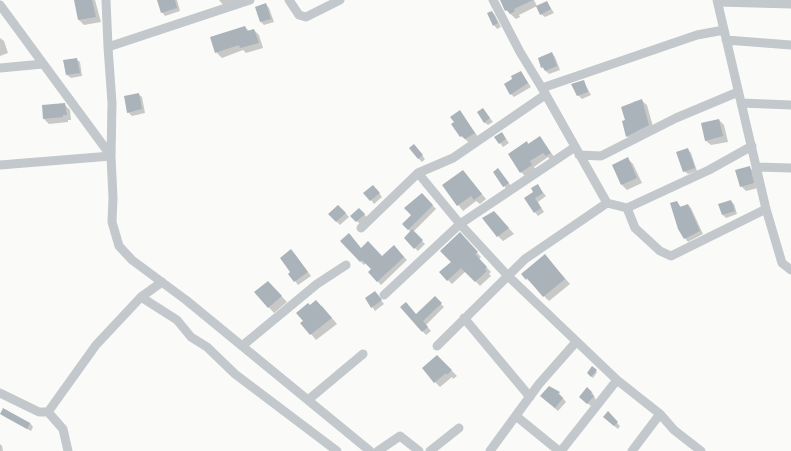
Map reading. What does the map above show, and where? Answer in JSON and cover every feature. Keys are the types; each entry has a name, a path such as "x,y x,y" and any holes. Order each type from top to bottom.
{"street":[{"path":"106,0 112,103 112,222 119,246 132,260 242,346 370,451"},
{"path":"108,47 250,0"},
{"path":"289,0 299,15 306,17 340,0"},
{"path":"493,0 523,58 607,203 628,208 709,170 752,146"},
{"path":"791,4 718,1 766,209 782,263 791,270"},
{"path":"0,5 111,156"},
{"path":"361,228 418,173 453,158 543,91 697,35 724,30"},
{"path":"726,40 791,44"},
{"path":"0,68 43,64"},
{"path":"384,295 460,224 577,151 601,156 676,118 738,92"},
{"path":"741,103 791,105"},
{"path":"0,164 111,156"},
{"path":"757,167 791,168"},
{"path":"418,173 460,224 508,276 617,380 660,414 674,430 701,451"},
{"path":"437,346 526,259 607,203"},
{"path":"628,208 635,228 660,251 671,256 766,209"},
{"path":"242,346 317,284 346,265"},
{"path":"48,412 96,345 141,297 162,282"},
{"path":"141,297 177,320 191,337 207,347 234,374 338,451"},
{"path":"464,318 530,397"},
{"path":"490,451 530,397 576,342"},
{"path":"308,400 364,354"},
{"path":"516,416 560,451 617,380"},
{"path":"0,393 39,412 48,412 63,429 68,451"},
{"path":"632,451 660,414"},
{"path":"430,451 459,428"},
{"path":"378,451 400,436 420,451"}],"building":[{"path":"74,0 92,0 96,17 78,20"},
{"path":"157,0 175,0 177,8 161,13"},
{"path":"500,0 533,0 514,9 515,11 510,14 507,10 505,11"},
{"path":"547,1 551,9 540,15 536,6"},
{"path":"266,3 271,19 260,22 255,7"},
{"path":"492,11 498,23 493,26 487,13"},
{"path":"245,26 247,31 254,29 259,43 240,48 239,45 215,53 210,37"},
{"path":"552,52 557,66 545,71 543,67 541,68 538,58"},
{"path":"77,58 80,73 66,75 63,60"},
{"path":"521,71 528,83 510,95 504,84 512,79 511,76"},
{"path":"584,80 588,92 577,96 571,84"},
{"path":"139,93 142,109 127,113 124,96"},
{"path":"642,99 649,125 626,137 622,121 625,120 621,107"},
{"path":"65,103 67,115 63,115 63,117 43,119 42,105"},
{"path":"483,108 490,118 484,123 477,112"},
{"path":"460,110 475,133 465,139 462,136 460,137 451,124 454,122 450,117"},
{"path":"719,119 723,136 705,141 701,123"},
{"path":"502,132 506,139 499,144 494,137"},
{"path":"540,136 551,153 546,156 543,153 530,161 532,165 520,173 508,154 527,141 528,144"},
{"path":"414,144 423,155 418,159 409,148"},
{"path":"688,148 695,168 683,172 676,152"},
{"path":"628,157 637,178 621,185 612,165"},
{"path":"750,166 754,183 740,187 735,170"},
{"path":"498,168 509,183 503,187 493,172"},
{"path":"463,170 482,194 474,200 471,196 457,206 442,185"},
{"path":"538,184 543,193 535,198 541,208 534,213 524,198 533,192 531,188"},
{"path":"373,185 380,193 370,201 363,193"},
{"path":"422,193 433,205 408,230 402,224 411,215 404,208"},
{"path":"731,200 735,211 722,215 718,204"},
{"path":"677,201 680,207 688,204 700,231 684,239 678,229 670,203"},
{"path":"338,205 346,213 336,222 328,214"},
{"path":"359,208 365,214 356,222 350,216"},
{"path":"494,211 509,228 497,237 482,218"},
{"path":"412,229 423,240 414,249 404,238"},
{"path":"460,232 478,252 475,254 487,267 485,269 487,271 475,282 461,268 447,281 439,272 451,262 440,251"},
{"path":"349,233 361,248 368,241 382,256 394,245 404,257 377,282 368,272 371,269 362,260 360,262 340,241"},
{"path":"291,249 308,272 294,282 288,274 290,272 280,258"},
{"path":"545,254 565,279 543,297 527,278 526,280 521,274"},
{"path":"268,281 282,296 268,308 254,292"},
{"path":"375,291 382,300 371,308 365,298"},
{"path":"435,296 442,303 423,321 428,327 422,332 400,307 406,302 416,314"},
{"path":"316,300 332,318 310,335 300,323 303,321 296,313 308,303 310,305"},
{"path":"437,355 452,370 434,383 422,368"},
{"path":"592,366 597,370 591,377 587,373"},
{"path":"549,386 560,392 558,394 563,398 555,408 540,396"},
{"path":"587,387 594,396 587,404 579,397"},
{"path":"3,408 30,423 27,429 0,414"},
{"path":"608,411 618,422 614,426 603,417"}]}
